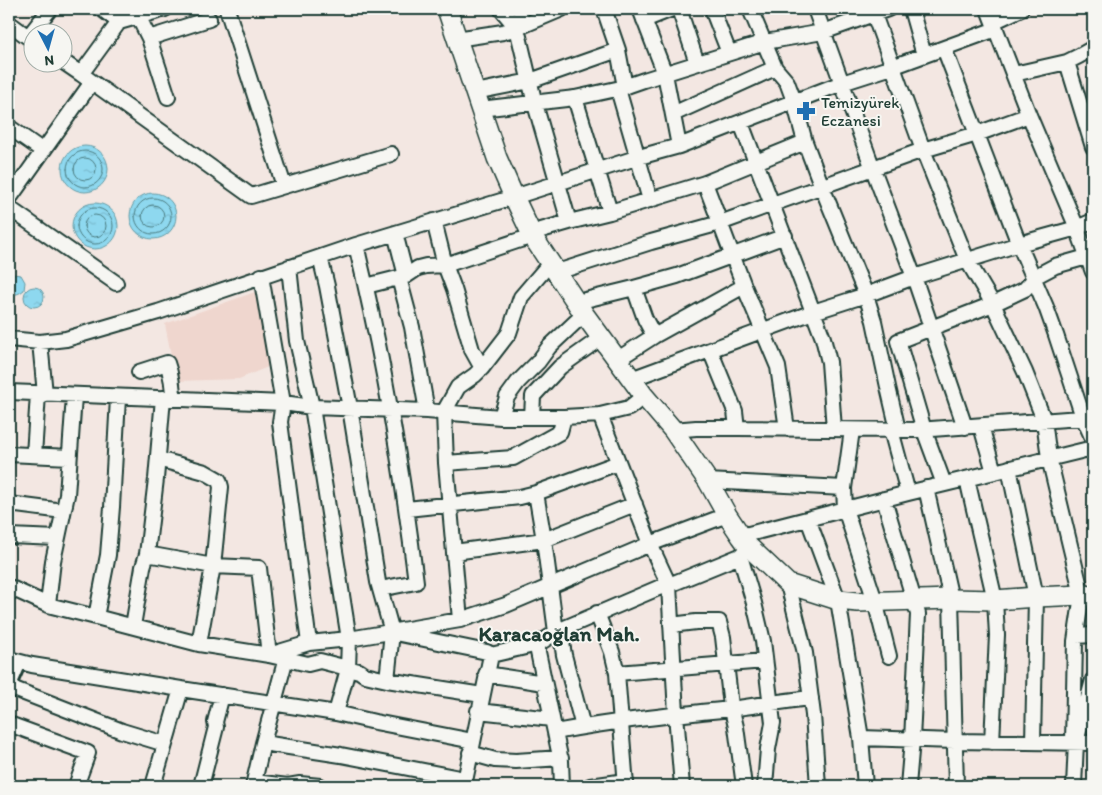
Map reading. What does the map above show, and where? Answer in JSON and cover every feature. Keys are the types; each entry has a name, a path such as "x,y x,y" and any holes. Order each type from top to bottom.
{"main road":[{"path":"447,9 497,158 532,235 580,308 631,379 673,430 708,481 743,546 788,584 838,600 858,602 952,599 995,600 1088,596"}],"street":[{"path":"41,22 50,9"},
{"path":"102,9 119,22"},
{"path":"9,199 43,151 119,22 165,9"},
{"path":"227,9 284,186"},
{"path":"501,9 517,28 535,104 569,222"},
{"path":"517,28 522,9"},
{"path":"456,39 503,32 562,9"},
{"path":"604,9 618,50 622,88 650,200"},
{"path":"672,9 642,14 665,74 679,146"},
{"path":"680,9 697,63"},
{"path":"712,9 728,53"},
{"path":"750,9 775,68 787,82 805,142 866,295 874,321 888,387 894,430 908,493"},
{"path":"815,9 914,277 965,427"},
{"path":"477,101 535,104 622,88 765,42 823,32 873,11 888,9"},
{"path":"911,9 924,55"},
{"path":"9,339 40,342 66,339 140,317 356,245 679,146 842,83 944,48 993,20 1021,9"},
{"path":"873,11 923,150 967,260 993,304 1025,372 1044,420 1049,458 1088,596 1076,636 1074,786"},
{"path":"138,16 149,38 168,97"},
{"path":"149,38 209,19"},
{"path":"993,20 1029,115 1077,228 1093,272"},
{"path":"9,23 22,32"},
{"path":"944,48 1088,417 1093,439"},
{"path":"1014,74 1067,62 1093,48"},
{"path":"477,101 530,80 618,50"},
{"path":"1067,62 1093,144"},
{"path":"72,67 251,196 392,154"},
{"path":"673,114 775,68"},
{"path":"575,98 610,212"},
{"path":"460,620 446,463 444,412 458,387 476,375 509,332 521,297 554,267 720,223 923,150 977,134 1029,115"},
{"path":"741,123 823,338 829,362 834,429"},
{"path":"9,127 43,151"},
{"path":"366,286 403,277 418,268 446,265 569,222 610,212 705,183 805,142"},
{"path":"705,183 732,256 778,367 787,429"},
{"path":"9,208 116,283"},
{"path":"434,221 472,350 482,368"},
{"path":"631,379 914,277 1077,228 1093,221"},
{"path":"395,233 427,411"},
{"path":"502,417 507,397 518,382 538,362 580,308 634,288 677,276 785,236"},
{"path":"356,245 390,409 407,509 416,582 380,589"},
{"path":"320,257 350,408 368,526 380,589 392,632 387,680"},
{"path":"944,484 924,430 898,341 932,329 1025,289 1038,275 1055,266 1087,257"},
{"path":"289,267 297,341 312,407 349,639 348,669 336,713"},
{"path":"262,276 283,404 280,422 309,642"},
{"path":"618,360 654,336 744,286"},
{"path":"634,288 645,319 654,336"},
{"path":"532,417 533,396 560,367 602,337"},
{"path":"34,455 42,394 40,342"},
{"path":"710,350 735,410 737,428"},
{"path":"133,626 147,554 158,459 172,381 167,363 139,372"},
{"path":"9,392 390,409 502,417 600,415 629,408 644,396"},
{"path":"48,605 53,561 67,495 74,396"},
{"path":"96,616 109,546 118,398"},
{"path":"600,415 668,585 682,786"},
{"path":"446,463 513,458 560,432 564,417"},
{"path":"673,430 737,428 924,430 1088,417"},
{"path":"981,426 994,472"},
{"path":"852,430 844,488 846,509 875,601 889,656"},
{"path":"392,632 487,652 491,655 538,644 558,631 668,585 743,546 808,519 926,488 1093,448"},
{"path":"9,454 70,457"},
{"path":"158,459 206,472 219,480 221,487 213,566 199,644"},
{"path":"407,509 520,497 618,463"},
{"path":"1009,468 1036,597 1032,742"},
{"path":"967,478 995,600 997,650 992,742"},
{"path":"708,481 844,488"},
{"path":"926,488 952,599 956,786"},
{"path":"536,493 549,586 582,727"},
{"path":"884,499 912,600 918,614 908,786"},
{"path":"9,504 63,511"},
{"path":"454,552 544,540 635,504"},
{"path":"269,655 309,642 349,639 460,620 506,605 650,544 727,515"},
{"path":"808,519 838,600 861,738 865,786"},
{"path":"9,536 58,538"},
{"path":"743,546 762,640 773,723 768,749 765,786"},
{"path":"147,554 213,566 259,568 269,655"},
{"path":"788,584 805,653 811,698 818,786"},
{"path":"9,587 48,605 199,644 286,658 308,664 320,661 387,680 482,695"},
{"path":"590,786 626,784 617,673 612,652 598,613"},
{"path":"671,625 719,622 723,637 744,786"},
{"path":"1076,636 1093,635"},
{"path":"538,644 544,683 561,758 562,786"},
{"path":"262,743 341,755 464,783 491,655"},
{"path":"286,658 262,743 254,784 320,786"},
{"path":"165,744 122,731 9,686 14,660 336,713 471,747 495,760 516,761 561,758"},
{"path":"617,673 765,661"},
{"path":"486,674 544,683"},
{"path":"1074,742 1091,700 1093,680"},
{"path":"153,786 181,689"},
{"path":"201,786 222,695"},
{"path":"555,732 676,714 811,698"},
{"path":"478,711 552,718"},
{"path":"9,724 88,753 79,786"},
{"path":"861,738 1093,743"}],"shaded area":[{"path":"258,291 270,366 239,379 176,381 165,324"}],"water":[{"path":"85,146 98,150 104,156 108,169 104,182 98,188 85,192 72,188 66,182 62,169 66,156 72,150"},
{"path":"153,193 166,197 172,203 176,216 172,229 166,235 153,239 140,235 134,229 130,216 134,203 140,197"},
{"path":"95,203 108,207 114,213 118,226 114,239 108,245 95,249 82,245 76,239 72,226 76,213 82,207"},
{"path":"13,274 21,275 25,282 24,290 17,294 9,292 9,276"},
{"path":"34,287 41,290 44,297 41,304 34,307 27,304 24,297 27,290"}],"place":[{"name":"Temizyürek Eczanesi","path":"806,111"}],"district":[{"name":"Karacaoğlan Mah.","path":"559,633"}]}
